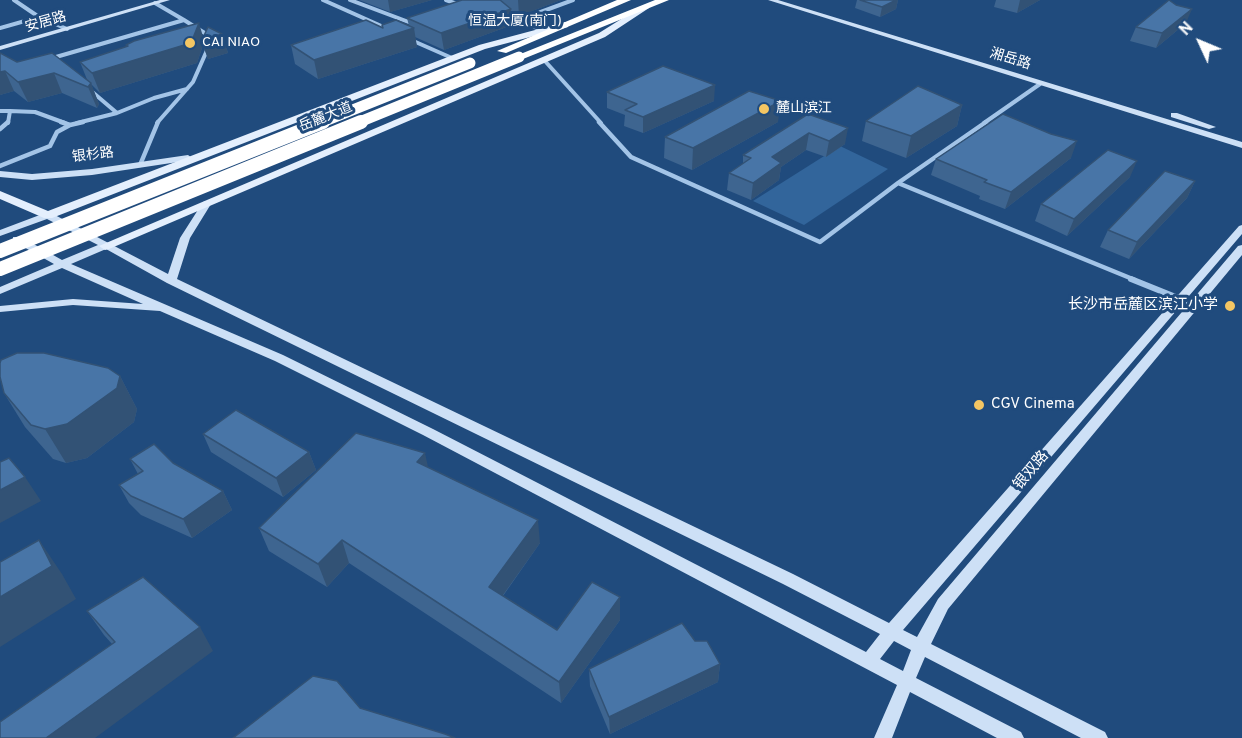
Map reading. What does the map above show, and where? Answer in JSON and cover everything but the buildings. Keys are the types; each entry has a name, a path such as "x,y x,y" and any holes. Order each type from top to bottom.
{"highway":[{"name":"岳麓大道","path":"0,251 626,0"},
{"name":"岳麓大道","path":"0,269 664,0"}],"main road":[{"name":"湘岳路","path":"771,0 1242,145"},
{"name":"湘岳路","path":"786,0 1242,136"},
{"name":"安居路","path":"0,48 162,1"},
{"path":"0,291 602,35 645,8"},
{"path":"1,232 482,47 567,25"},
{"name":"银杉路","path":"0,174 32,177 188,159"},
{"path":"0,195 48,214 171,281 892,631 1099,738"},
{"path":"171,281 185,238 206,204"},
{"name":"银双路","path":"868,661 1179,298 1242,228"},
{"path":"1,232 63,265 279,358 429,432 1015,738"},
{"name":"银双路","path":"883,738 905,681 943,604 1242,248"},
{"path":"0,309 73,302 167,308"}],"street":[{"path":"14,0 39,17 67,29"},
{"path":"323,0 393,32"},
{"path":"350,0 411,25 422,21"},
{"path":"446,0 464,6 453,10"},
{"path":"519,20 573,0"},
{"path":"140,165 154,126 193,82 213,38 184,20 162,1"},
{"path":"500,7 504,13 543,31"},
{"path":"0,28 39,17"},
{"path":"48,59 184,20"},
{"path":"403,36 452,58"},
{"path":"544,60 631,157 820,242 898,183 1040,84"},
{"path":"87,87 117,113"},
{"path":"0,166 50,146 57,132 70,125 117,113 154,98 187,89"},
{"path":"0,111 35,112 70,125"},
{"path":"0,129 8,123 10,111"},
{"path":"898,183 1193,304"}],"shaded area":[{"path":"840,146 888,169 804,225 753,201"}],"place":[{"name":"CAI NIAO","path":"190,43"},
{"name":"麓山滨江","path":"764,109"},
{"name":"长沙市岳麓区滨江小学","path":"1230,306"},
{"name":"CGV Cinema","path":"979,405"}],"district":[{"name":"恒温大厦(南门)","path":"515,22"}]}
